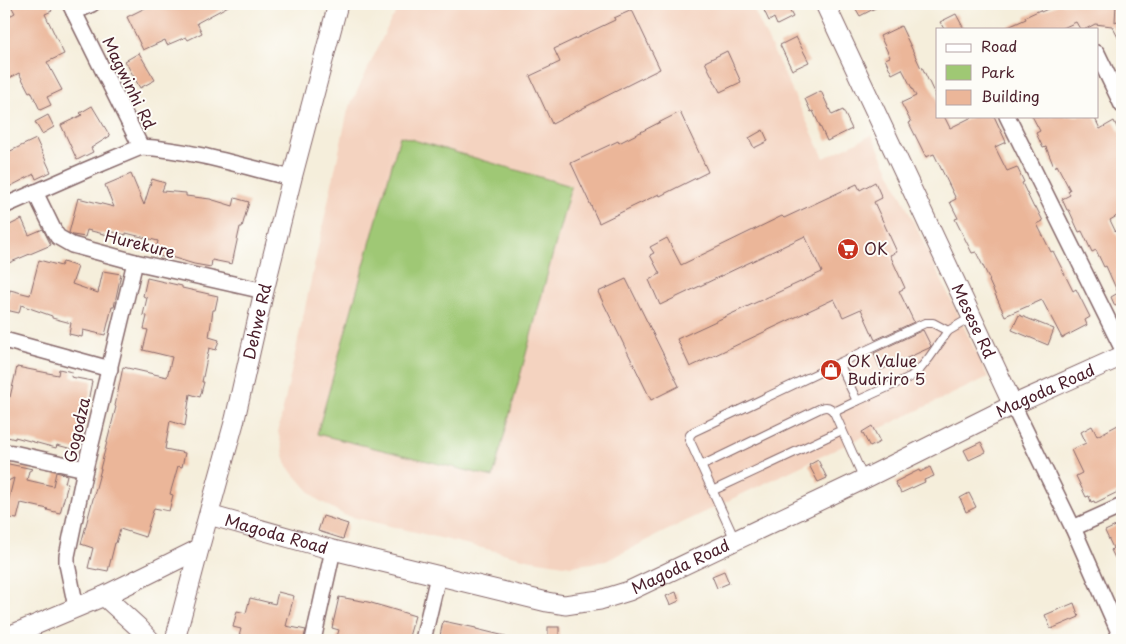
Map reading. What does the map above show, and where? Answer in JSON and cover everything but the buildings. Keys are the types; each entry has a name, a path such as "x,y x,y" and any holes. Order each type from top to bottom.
{"street":[{"path":"72,8 92,4"},
{"name":"Dehwe Rd","path":"175,640 235,419 292,178 338,4"},
{"name":"Mesese Rd","path":"825,4 1013,405 1073,528 1122,639"},
{"name":"Magwinhi Rd","path":"72,8 141,147 163,148 200,155 292,178"},
{"path":"1098,55 1122,105"},
{"path":"1008,118 1122,348"},
{"path":"4,206 141,147"},
{"name":"Hurekure","path":"35,192 58,237 64,242 135,262 264,292"},
{"name":"Gogodza","path":"76,607 67,564 68,556 85,469 135,262"},
{"path":"4,340 110,369"},
{"name":"Magoda Road","path":"209,515 333,550 547,602 565,605 600,600 630,591 1013,405 1122,356"},
{"path":"4,452 85,469"},
{"path":"1073,528 1122,506"},
{"path":"4,638 104,596 199,549"},
{"path":"313,640 333,550"},
{"path":"423,640 438,576"},
{"path":"104,596 150,640"}],"lane":[{"path":"834,412 910,377 920,369 948,331 972,317"},
{"path":"736,540 689,439 693,432 925,323 933,323 948,331"},
{"path":"839,363 857,401"},
{"path":"700,466 826,406 834,412 864,479"},
{"path":"712,491 842,430"}],"shaded area":[{"path":"403,4 751,4 824,158 872,135 988,377 698,515 606,561 571,566 532,560 344,515 315,498 287,466 278,432 348,110 391,20"}],"green space":[{"path":"400,136 571,186 493,477 317,434"}],"place":[{"name":"OK","path":"848,249"},
{"name":"OK Value Budiriro 5","path":"831,370"}]}
